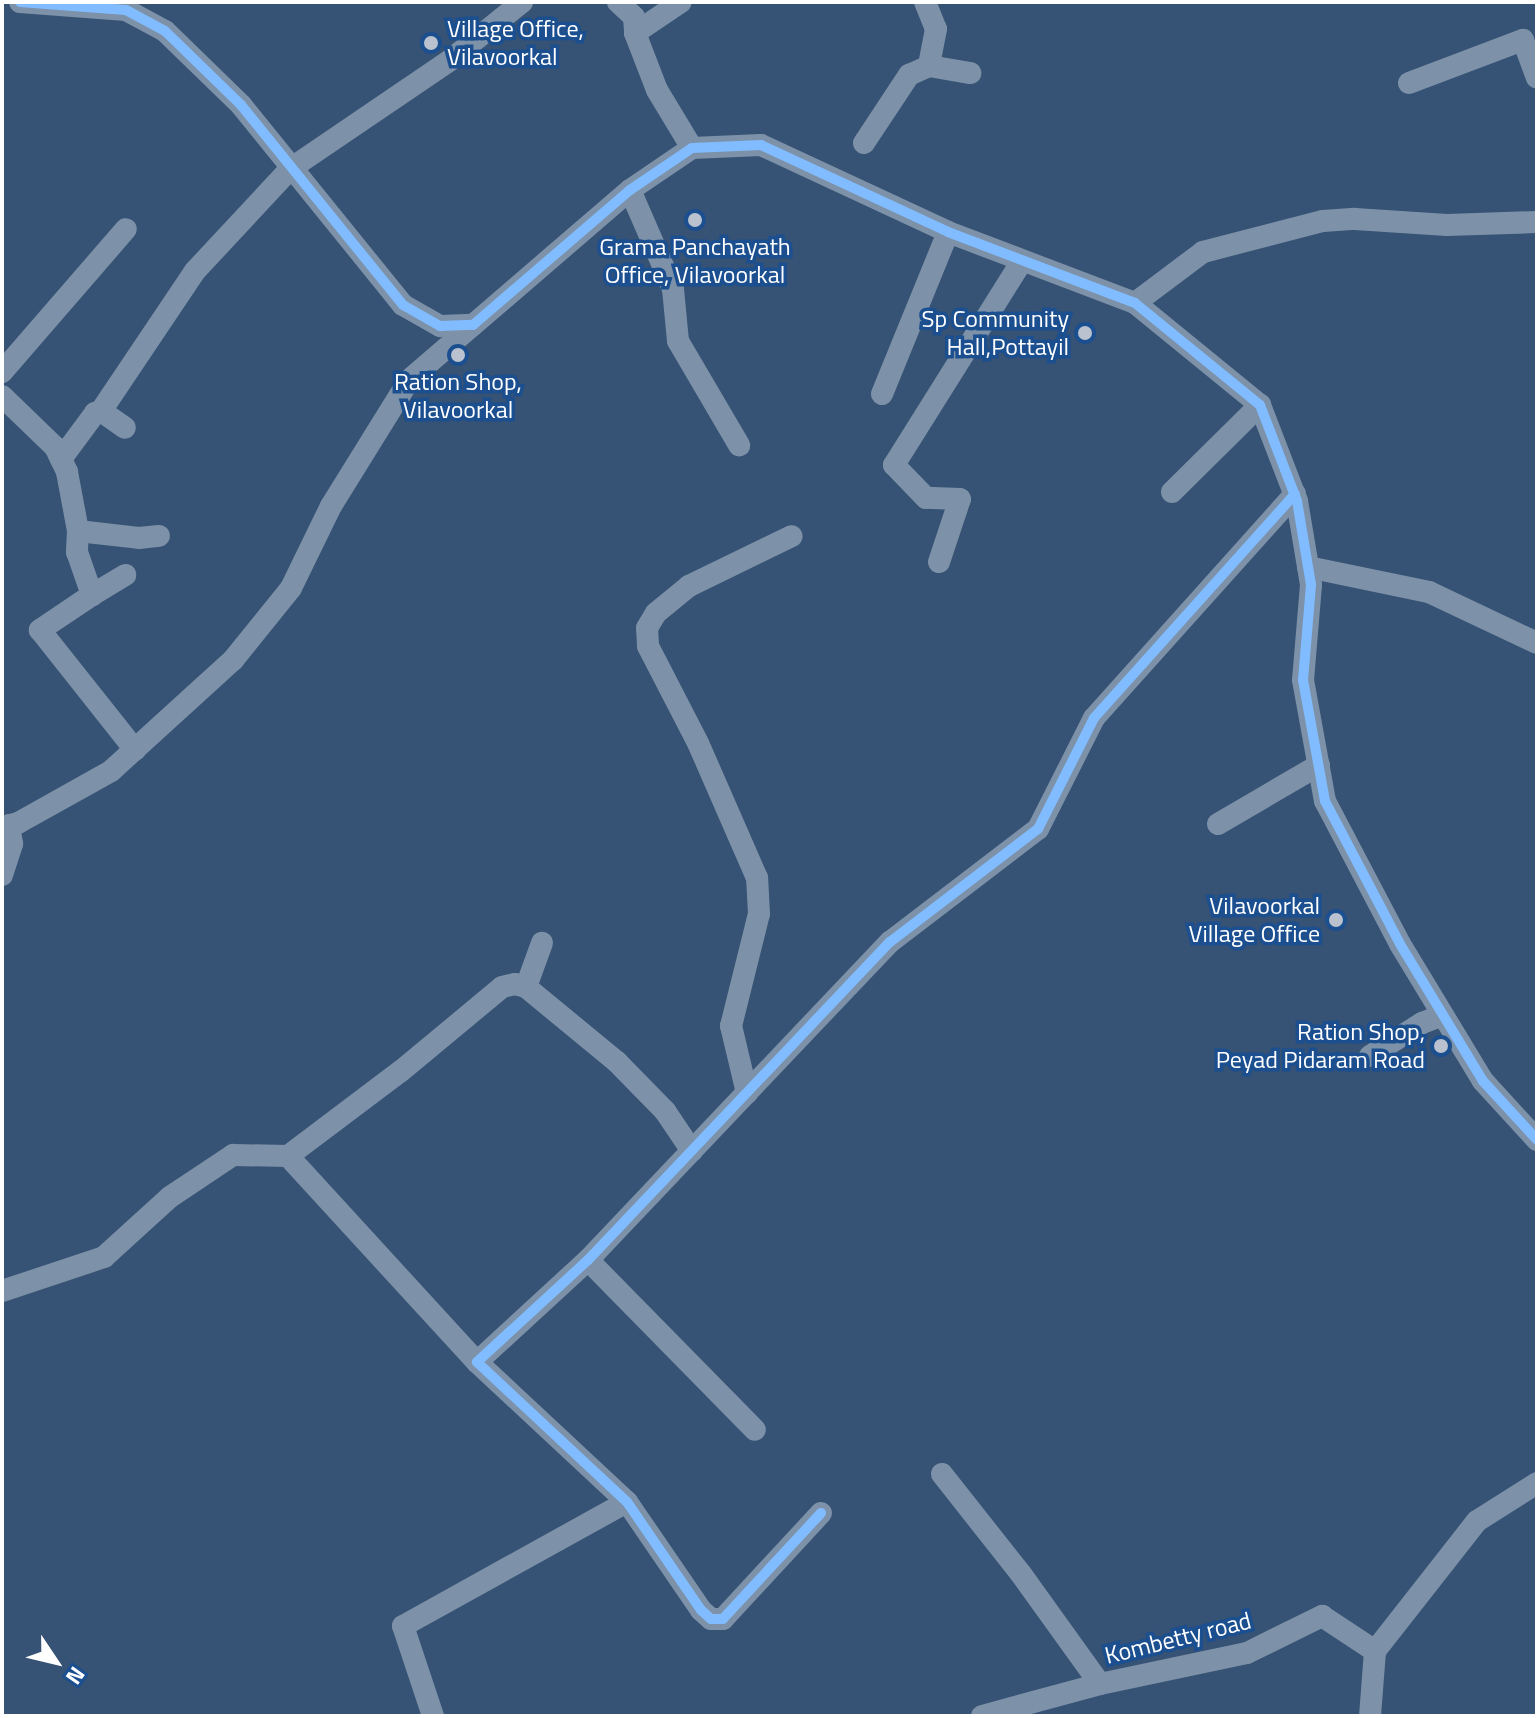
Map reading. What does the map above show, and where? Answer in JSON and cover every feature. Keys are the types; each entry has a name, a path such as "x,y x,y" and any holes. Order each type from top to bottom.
{"street":[{"path":"20,2 126,10 165,31 241,105 403,305 440,326 473,325"},
{"path":"61,459 93,415 101,411 195,271 290,169 449,61 522,2"},
{"path":"618,2 634,17 635,33 657,90 692,148"},
{"path":"635,33 681,2"},
{"path":"925,2 936,29 929,66"},
{"path":"1409,83 1523,40 1537,78"},
{"path":"864,143 909,75 929,66 970,73"},
{"path":"2,875 12,844 6,826 111,771 233,660 291,588 331,506 409,380 630,190 692,148 761,145 948,232 1135,303 1260,405 1295,494 1311,585 1303,680 1325,801 1400,944 1489,1091 1529,1118 1537,1140"},
{"path":"630,190 673,289 678,341 739,445"},
{"path":"1135,303 1203,252 1323,221 1355,219 1447,225 1537,222"},
{"path":"2,372 126,229"},
{"path":"882,394 948,232"},
{"path":"939,562 960,499 926,498 894,465 1022,261"},
{"path":"2,396 55,447 67,472 78,531 77,552 92,595"},
{"path":"1172,492 1260,405"},
{"path":"101,411 125,428"},
{"path":"477,1362 588,1260 890,942 1038,829 1094,718 1295,494"},
{"path":"78,531 139,538 159,536"},
{"path":"747,1093 731,1026 759,914 757,878 698,743 648,646 647,628 656,613 689,586 792,536"},
{"path":"1308,567 1429,592 1537,643"},
{"path":"125,575 40,630 135,750"},
{"path":"1218,824 1319,765"},
{"path":"526,987 542,943"},
{"path":"2,1291 104,1257 170,1197 233,1155 288,1156 401,1071 502,987 515,984 526,987 617,1062 665,1111 692,1151"},
{"path":"1370,1056 1422,1023 1443,1015"},
{"path":"288,1156 477,1362 627,1502 701,1610 711,1619 723,1619 821,1513"},
{"path":"588,1260 755,1430"},
{"path":"942,1474 1021,1574 1100,1684"},
{"path":"1370,1716 1375,1651 1477,1521 1537,1483"},
{"path":"433,1716 403,1626 627,1502"},
{"name":"Kombetty road","path":"982,1716 1100,1684 1247,1653 1322,1616 1375,1651"}],"cycle path":[{"path":"20,2 126,10 165,31 241,105 403,305 440,326 473,325 630,190 692,148 761,145 948,232 1135,303 1260,405 1297,501 1311,585 1303,680 1325,801 1400,944 1483,1081 1537,1140"},
{"path":"821,1513 723,1619 711,1619 701,1610 627,1502 477,1362 588,1260 890,942 1038,829 1094,718 1295,494"}],"place":[{"name":"Village Office, Vilavoorkal","path":"431,43"},
{"name":"Grama Panchayath Office, Vilavoorkal","path":"695,220"},
{"name":"Sp Community Hall,Pottayil","path":"1085,333"},
{"name":"Ration Shop, Vilavoorkal","path":"458,355"},
{"name":"Vilavoorkal Village Office","path":"1336,920"},
{"name":"Ration Shop, Peyad Pidaram Road","path":"1441,1046"}]}
